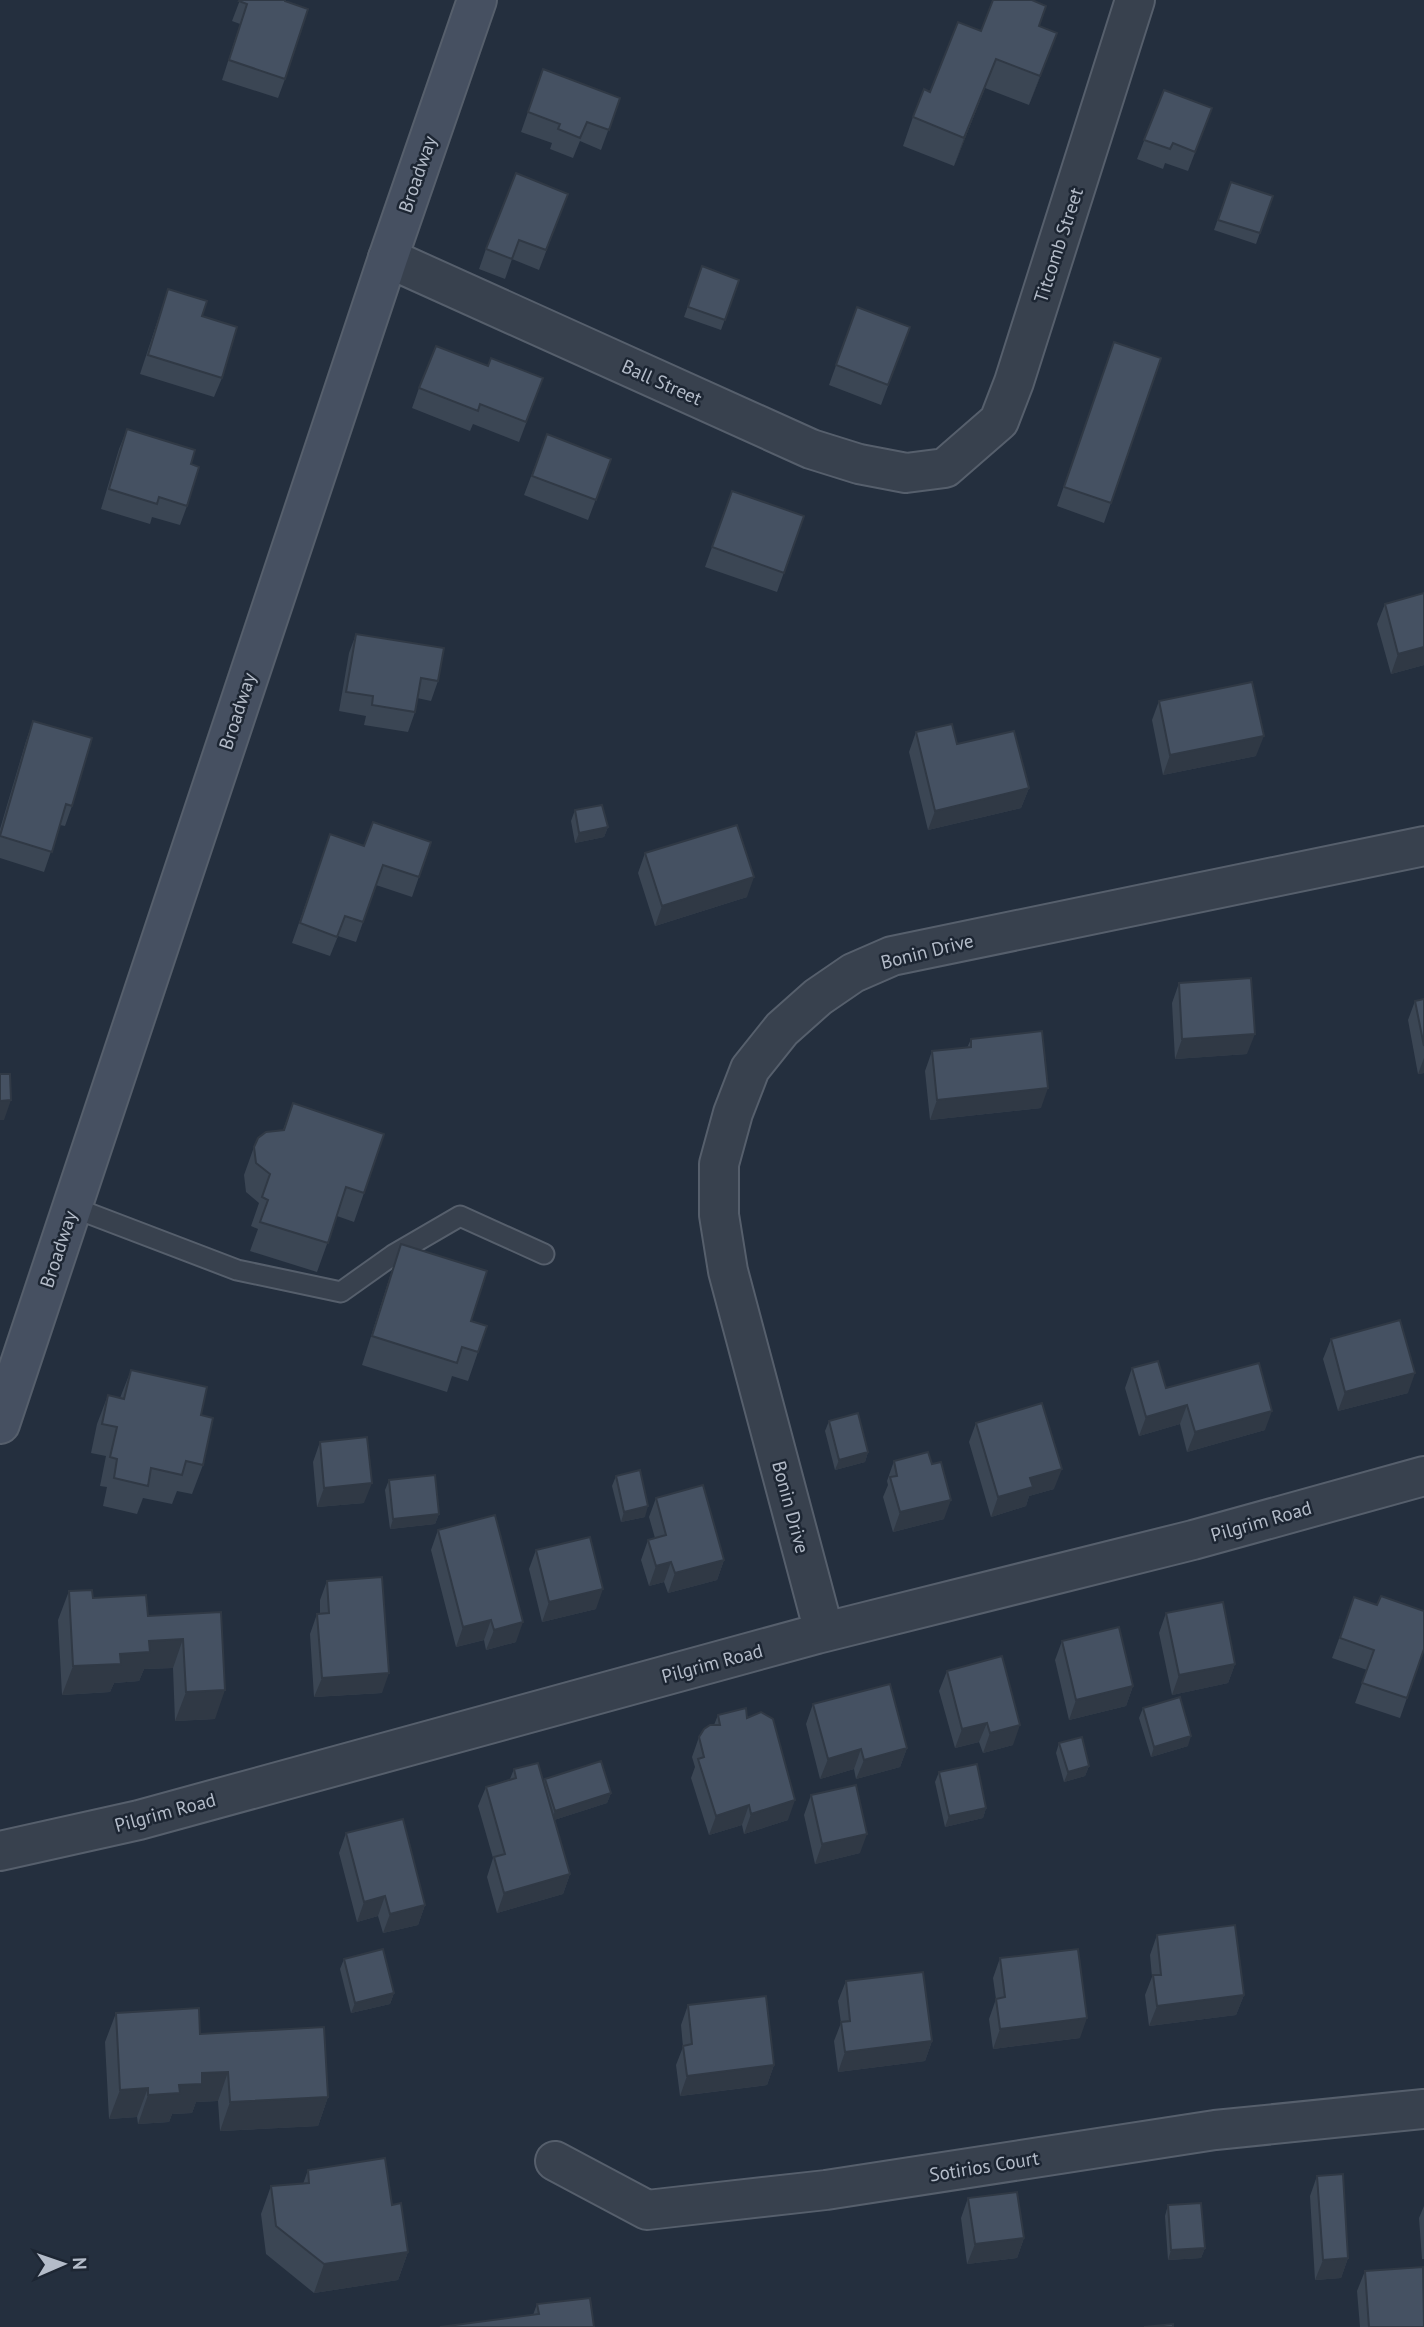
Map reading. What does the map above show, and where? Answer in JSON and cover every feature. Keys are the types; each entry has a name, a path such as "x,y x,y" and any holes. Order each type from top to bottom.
{"main road":[{"name":"Broadway","path":"0,1424 388,258 477,0"},
{"path":"0,1352 31,1331"}],"street":[{"name":"Titcomb Street","path":"945,467 999,421 1014,382 1136,0"},
{"name":"Ball Street","path":"388,258 811,449 859,464 906,472 945,467"},
{"name":"Bonin Drive","path":"824,1633 728,1272 719,1215 719,1164 733,1113 751,1069 782,1029 818,997 853,973 892,956 1424,846"},
{"name":"Pilgrim Road","path":"0,1851 139,1820 824,1633 1193,1540 1424,1476"},
{"name":"Sotirios Court","path":"555,2161 648,2210 825,2190 1215,2130 1424,2109"}],"lane":[{"path":"72,1207 237,1270 341,1292 393,1255 460,1216 544,1254"}],"building":[{"path":"240,0 285,0 308,9 285,79 229,60 247,4"},
{"path":"993,0 1032,0 1046,6 1039,26 1057,33 1040,76 996,59 964,138 913,117 924,89 930,92 958,22 981,31"},
{"path":"543,69 620,98 609,130 587,122 580,138 558,129 560,124 528,112"},
{"path":"1164,90 1212,108 1195,152 1173,143 1170,149 1144,140"},
{"path":"516,173 568,194 546,250 519,240 512,259 486,249"},
{"path":"1231,182 1273,196 1260,233 1218,220"},
{"path":"702,266 739,280 725,320 688,307"},
{"path":"168,289 207,301 202,316 237,327 222,378 148,355"},
{"path":"857,307 910,327 888,385 836,365"},
{"path":"1114,342 1161,358 1111,503 1064,487"},
{"path":"436,346 488,366 491,358 543,378 526,422 480,404 478,411 419,388"},
{"path":"127,429 195,450 191,464 199,467 187,506 159,497 157,504 109,489"},
{"path":"547,434 611,459 596,500 532,476"},
{"path":"732,491 804,516 784,573 712,547"},
{"path":"1424,593 1424,647 1398,654 1385,604"},
{"path":"356,634 444,648 438,681 421,678 415,712 372,705 373,696 346,692"},
{"path":"1252,682 1264,736 1170,755 1159,701"},
{"path":"33,721 92,738 72,806 66,804 52,852 0,836"},
{"path":"952,724 957,744 1014,731 1029,788 935,811 916,732"},
{"path":"602,805 608,827 579,833 575,810"},
{"path":"373,822 431,842 419,877 383,865 363,922 345,916 337,937 300,923 330,834 364,846"},
{"path":"737,825 754,877 662,906 645,853"},
{"path":"1251,978 1255,1034 1182,1039 1179,983"},
{"path":"1424,999 1424,1046 1415,1001"},
{"path":"1042,1031 1048,1088 937,1100 932,1051 971,1047 971,1039"},
{"path":"0,1074 10,1074 11,1100 0,1101"},
{"path":"293,1103 384,1134 364,1193 346,1187 328,1243 260,1222 268,1200 262,1197 270,1174 256,1163 254,1147 258,1138 266,1132 284,1130"},
{"path":"401,1244 487,1271 471,1321 487,1326 478,1352 462,1347 457,1363 372,1336"},
{"path":"1400,1320 1415,1373 1345,1392 1331,1339"},
{"path":"1158,1361 1166,1388 1259,1363 1272,1411 1195,1432 1187,1405 1146,1417 1132,1368"},
{"path":"131,1370 207,1387 201,1415 213,1418 203,1465 186,1461 182,1475 151,1468 148,1486 114,1478 117,1459 110,1457 117,1427 102,1424 108,1395 124,1399"},
{"path":"1042,1403 1062,1469 1030,1478 1033,1487 998,1497 976,1423"},
{"path":"858,1413 868,1452 839,1460 829,1421"},
{"path":"367,1437 372,1483 324,1488 320,1442"},
{"path":"928,1452 932,1464 941,1462 951,1500 900,1512 890,1477 897,1476 894,1461"},
{"path":"640,1470 648,1506 624,1512 616,1476"},
{"path":"435,1475 439,1514 393,1519 389,1480"},
{"path":"703,1485 724,1560 675,1573 671,1562 656,1566 648,1540 666,1535 656,1498"},
{"path":"495,1515 523,1622 494,1630 491,1620 463,1627 438,1530"},
{"path":"590,1537 603,1589 549,1602 536,1550"},
{"path":"382,1577 389,1673 322,1678 317,1614 329,1613 327,1581"},
{"path":"92,1590 93,1598 146,1595 148,1616 221,1612 225,1690 186,1692 183,1639 149,1641 150,1652 120,1654 121,1664 73,1666 69,1591"},
{"path":"1381,1596 1424,1611 1424,1649 1407,1698 1362,1683 1374,1650 1340,1638 1354,1597 1377,1605"},
{"path":"1223,1602 1235,1664 1179,1675 1166,1613"},
{"path":"1119,1627 1133,1686 1076,1700 1062,1641"},
{"path":"1002,1656 1020,1725 990,1733 987,1723 962,1729 947,1671"},
{"path":"890,1684 907,1748 864,1760 861,1749 828,1759 813,1704"},
{"path":"1180,1697 1191,1736 1154,1747 1143,1708"},
{"path":"746,1708 747,1718 761,1712 773,1719 795,1800 751,1814 749,1805 716,1816 698,1759 704,1757 699,1737 710,1725 720,1725 718,1715"},
{"path":"1082,1737 1089,1766 1068,1772 1059,1743"},
{"path":"601,1761 611,1793 555,1811 545,1779"},
{"path":"538,1763 570,1874 504,1893 494,1857 505,1854 486,1787 516,1778 514,1769"},
{"path":"977,1764 986,1808 949,1816 939,1772"},
{"path":"856,1785 867,1834 822,1844 811,1795"},
{"path":"403,1819 425,1905 390,1914 385,1896 364,1902 346,1833"},
{"path":"1235,1925 1244,1995 1157,2006 1153,1975 1161,1975 1157,1935"},
{"path":"383,1949 394,1993 355,2003 344,1959"},
{"path":"1078,1949 1087,2018 1000,2029 996,1999 1005,1997 1000,1958"},
{"path":"923,1972 932,2041 845,2052 841,2022 850,2021 846,1981"},
{"path":"766,1996 774,2065 687,2076 683,2046 692,2044 688,2005"},
{"path":"199,2008 200,2034 324,2027 328,2097 230,2102 228,2072 202,2073 202,2084 179,2085 180,2093 148,2095 148,2088 120,2090 116,2013"},
{"path":"385,2158 392,2205 401,2203 408,2252 324,2264 276,2226 271,2186 309,2183 308,2170"},
{"path":"1343,2174 1348,2258 1323,2260 1317,2176"},
{"path":"1017,2192 1024,2238 975,2244 968,2198"},
{"path":"1201,2203 1205,2248 1171,2250 1168,2205"},
{"path":"1423,2267 1424,2327 1369,2327 1365,2271"},
{"path":"590,2298 594,2327 440,2327 539,2314 537,2304"},
{"path":"1173,2324 1173,2327 1144,2327"}]}
